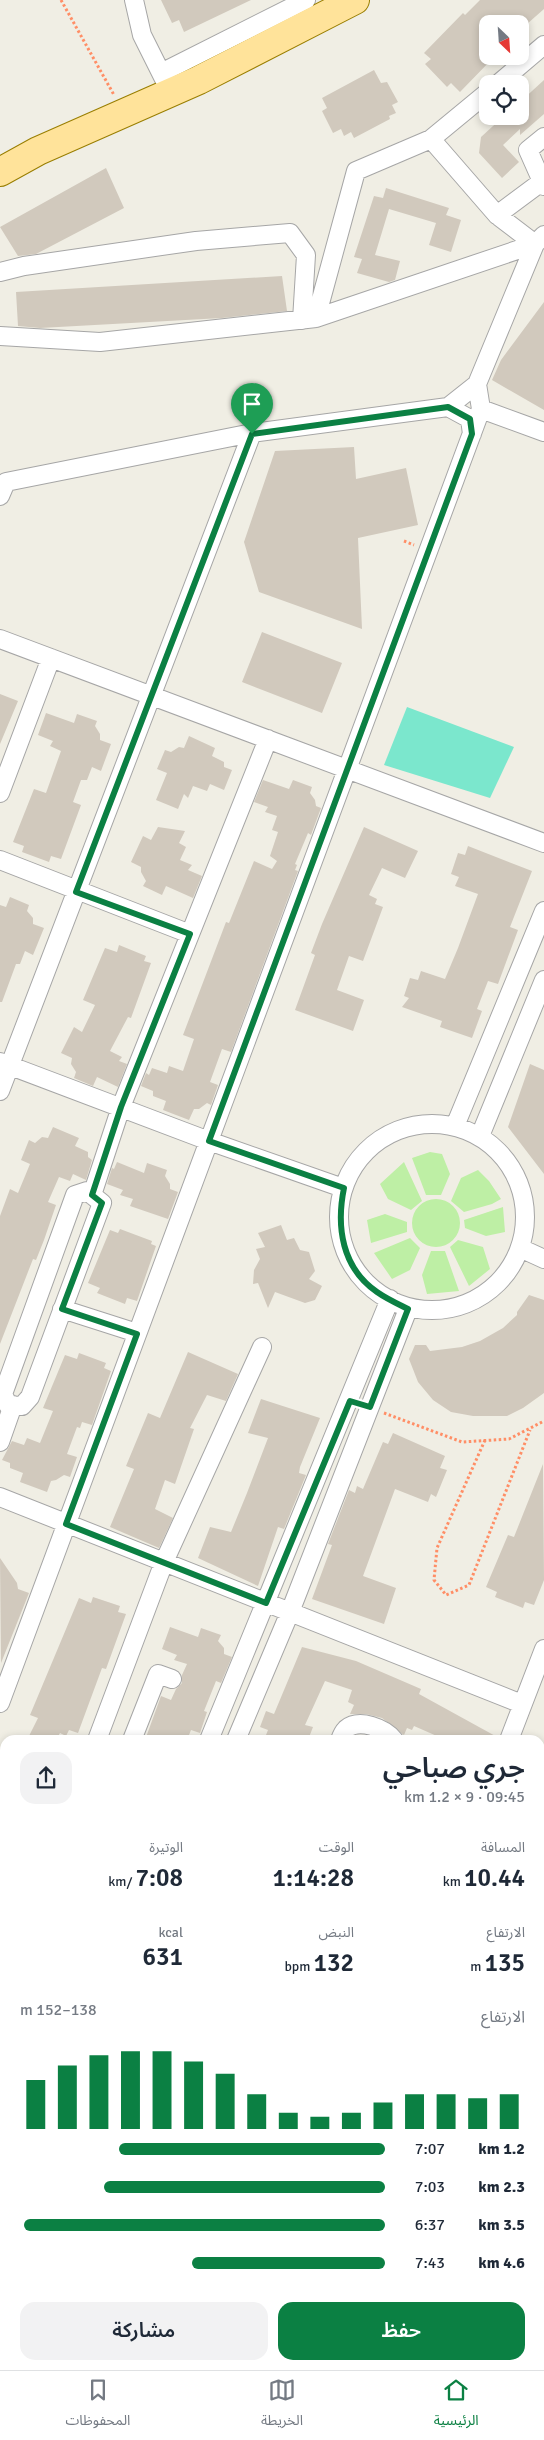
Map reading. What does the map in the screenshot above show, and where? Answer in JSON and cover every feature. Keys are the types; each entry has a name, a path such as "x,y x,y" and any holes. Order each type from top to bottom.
{"main road":[{"path":"0,172 38,151 124,113 166,83 355,0"}],"street":[{"path":"134,0 142,35 166,83 306,0"},
{"path":"509,75 544,45"},
{"path":"309,319 356,171 431,139 479,99"},
{"path":"497,215 543,183 528,150 544,137"},
{"path":"431,139 497,215 540,239"},
{"path":"0,272 24,266 196,241 290,233 306,255 309,319"},
{"path":"0,336 100,342 309,319 540,239"},
{"path":"0,496 6,482 252,434 448,407 477,384 540,239"},
{"path":"0,1703 481,410 477,384"},
{"path":"448,407 470,419 472,434"},
{"path":"481,410 544,432"},
{"path":"0,1091 5,1063 76,892 252,434"},
{"path":"0,639 544,843"},
{"path":"0,793 51,658"},
{"path":"92,1195 121,1107 268,739"},
{"path":"0,860 76,892 190,934"},
{"path":"455,1126 544,911"},
{"path":"480,1136 544,980"},
{"path":"5,1063 209,1141 344,1188"},
{"path":"427,1123 455,1126 480,1136 498,1150 512,1167 522,1188 526,1210 525,1233 516,1259 500,1281 478,1298 452,1308 408,1309 377,1292 360,1276 348,1256 340,1226 339,1211 344,1188 356,1163 375,1143 400,1129 427,1123"},
{"path":"87,1191 102,1203 62,1309 30,1397 22,1406 8,1405 3,1394 75,1195 87,1191"},
{"path":"520,1248 544,1259"},
{"path":"211,1735 350,1401 390,1299"},
{"path":"62,1309 137,1334"},
{"path":"238,1735 290,1612 408,1309"},
{"path":"99,1735 164,1562 262,1347"},
{"path":"350,1401 370,1407"},
{"path":"0,1442 13,1405"},
{"path":"0,1497 522,1704"},
{"path":"511,1735 544,1649"},
{"path":"134,1735 158,1674 172,1679"},
{"path":"342,1735 345,1730 355,1724 375,1727 391,1735"}],"path":[{"path":"61,0 124,113"},
{"path":"370,1407 462,1442 509,1439 530,1430 544,1421"},
{"path":"485,1440 437,1548 434,1580 446,1594 469,1585 530,1430"}],"green space":[{"path":"407,707 514,747 490,798 384,765"},
{"path":"430,1152 442,1154 450,1174 441,1195 426,1195 412,1158"},
{"path":"404,1162 422,1201 411,1210 388,1199 380,1184"},
{"path":"478,1170 489,1181 501,1199 492,1204 464,1212 451,1201 461,1178"},
{"path":"436,1199 445,1201 453,1206 458,1214 460,1223 458,1232 453,1240 445,1245 436,1247 427,1245 419,1240 414,1232 412,1223 414,1214 419,1206 427,1201"},
{"path":"503,1207 505,1232 486,1236 465,1228 464,1220"},
{"path":"385,1214 407,1222 407,1232 371,1243 367,1220"},
{"path":"410,1238 420,1248 410,1270 392,1279 374,1253"},
{"path":"458,1240 483,1247 490,1269 469,1286 450,1247"},
{"path":"431,1251 445,1251 459,1291 427,1294 422,1275"}],"building":[{"path":"161,0 251,0 184,32 179,20 172,23"},
{"path":"480,0 544,0 544,9 529,22 529,15 479,15 479,65 486,65 460,92 451,83 447,87 425,64 431,59 424,53 463,13 465,15"},
{"path":"374,70 381,83 387,82 398,102 392,105 396,113 389,116 390,119 354,138 351,132 344,136 341,129 333,133 322,111 327,108 322,98"},
{"path":"544,80 544,114 520,135 520,129 503,145 519,162 502,178 479,153 481,137 494,125 529,125 529,94"},
{"path":"106,168 124,208 36,254 18,256 0,227"},
{"path":"386,188 449,208 446,215 461,220 451,252 429,245 436,223 389,209 375,255 400,261 395,280 389,282 357,273 362,259 354,257 374,196 383,198"},
{"path":"282,276 287,311 222,318 40,328 18,326 16,292"},
{"path":"544,302 544,410 492,380 501,360"},
{"path":"354,447 356,479 406,468 418,525 358,538 362,629 259,592 244,542 275,451"},
{"path":"262,632 342,663 322,713 242,682"},
{"path":"0,694 18,701 0,744"},
{"path":"46,713 74,723 77,714 97,721 95,726 100,734 100,740 111,744 101,771 92,767 87,780 81,780 73,802 81,805 61,859 51,856 49,862 22,852 24,846 13,842 34,789 46,793 61,751 50,746 53,741 38,735"},
{"path":"189,736 215,748 212,756 224,762 224,767 232,770 224,790 210,784 207,791 193,786 188,798 184,794 178,809 156,800 167,773 157,769 165,750 171,752 179,747 184,748"},
{"path":"263,780 289,789 293,780 312,787 310,793 315,800 316,806 321,808 311,835 308,833 295,864 297,865 295,870 298,871 231,1052 222,1049 210,1082 218,1085 211,1105 207,1103 199,1109 194,1109 189,1120 163,1110 166,1101 153,1096 153,1091 141,1086 146,1073 149,1075 152,1068 167,1073 169,1066 183,1071 194,1039 183,1035 226,922 229,923 254,861 272,869 277,861 270,856 278,832 272,830 277,816 265,812 268,807 254,802"},
{"path":"158,827 185,831 179,843 186,847 180,860 192,865 188,870 202,876 193,898 166,886 162,895 143,886 146,881 141,872 141,867 131,862 143,836 151,840"},
{"path":"364,827 418,851 405,878 382,868 369,895 377,899 375,904 383,907 363,961 349,956 337,990 364,1000 353,1031 295,1010 315,955 311,953"},
{"path":"468,846 532,871 510,927 518,930 498,984 488,981 477,1009 482,1011 472,1038 440,1027 442,1021 402,1007 409,998 404,996 410,978 418,980 421,971 445,979 458,948 478,894 455,886 459,877 451,874 458,853 465,855"},
{"path":"10,897 29,905 27,911 33,918 33,924 44,928 33,955 25,951 20,964 16,964 2,1002 0,1002 0,905 6,907"},
{"path":"119,945 146,956 144,961 151,963 131,1018 128,1017 110,1051 122,1057 119,1061 127,1064 118,1087 97,1077 93,1086 74,1078 76,1072 71,1064 72,1058 61,1053 74,1027 82,1032 95,1005 83,1000 105,948 117,952"},
{"path":"530,1064 544,1070 544,1174 508,1127"},
{"path":"53,1127 79,1138 75,1146 88,1152 88,1157 92,1160 86,1180 73,1174 70,1181 59,1177 48,1202 56,1205 44,1240 36,1260 33,1259 0,1344 0,1216 10,1189 18,1193 30,1164 21,1160 29,1140 35,1143 42,1137 48,1138"},
{"path":"117,1162 144,1173 147,1163 167,1170 165,1176 170,1184 170,1189 178,1192 168,1219 130,1206 133,1199 120,1195 123,1190 107,1184 112,1168 114,1169"},
{"path":"281,1225 287,1240 294,1238 300,1250 309,1252 315,1271 309,1279 322,1286 315,1300 305,1303 275,1292 268,1308 258,1283 253,1284 254,1270 260,1259 256,1249 265,1247 258,1233"},
{"path":"120,1229 152,1241 151,1244 156,1246 137,1301 127,1298 125,1304 97,1293 100,1288 88,1283 110,1230 118,1233"},
{"path":"529,1295 544,1300 544,1393 523,1408 507,1416 473,1416 451,1412 433,1400 418,1382 409,1359 415,1345 426,1345 430,1351 462,1347 480,1341 503,1328 517,1315 517,1312"},
{"path":"188,1352 238,1374 226,1401 207,1395 190,1428 194,1429 175,1484 165,1480 155,1509 173,1518 159,1548 110,1527 134,1469 126,1466 148,1413 160,1418"},
{"path":"79,1353 106,1363 104,1368 111,1371 92,1425 82,1422 80,1428 77,1427 67,1454 77,1457 70,1477 64,1475 51,1481 47,1492 20,1482 23,1473 10,1468 10,1463 2,1460 12,1441 24,1445 27,1438 40,1443 53,1411 43,1408 65,1355 77,1359"},
{"path":"261,1399 320,1418 300,1467 299,1473 306,1475 284,1529 278,1527 258,1586 198,1558 210,1527 231,1532 247,1493 268,1438 248,1433"},
{"path":"393,1433 445,1456 440,1468 447,1470 436,1497 431,1494 428,1502 395,1489 363,1576 396,1588 384,1624 312,1599 332,1545 328,1544 349,1490 355,1493 357,1486 363,1489 383,1442 388,1444"},
{"path":"543,1464 544,1580 534,1605 525,1602 523,1608 495,1597 497,1592 486,1587 508,1535 514,1537"},
{"path":"0,1558 17,1583 18,1589 29,1593 1,1663"},
{"path":"93,1597 120,1606 118,1612 126,1614 106,1669 102,1668 78,1733 69,1730 66,1735 60,1733 59,1735 30,1735 38,1718 30,1715 79,1598 91,1603"},
{"path":"170,1627 198,1637 201,1628 221,1635 218,1641 224,1648 224,1654 232,1657 221,1683 216,1681 204,1711 207,1712 200,1733 191,1730 189,1735 147,1735 161,1696 171,1700 176,1689 182,1683 182,1675 187,1664 174,1660 177,1655 162,1649"},
{"path":"302,1647 356,1661 421,1689 419,1694 494,1735 435,1735 414,1726 412,1730 407,1728 404,1735 382,1718 366,1714 350,1714 354,1705 348,1702 352,1690 325,1681 305,1725 313,1727 310,1735 266,1735 268,1730 260,1727 266,1711 274,1714"}],"route":[{"path":"448,407 470,419 472,434 209,1141 344,1188 339,1211 340,1234 348,1256 360,1276 377,1292 408,1309 370,1407 350,1401 266,1603 66,1524 137,1334 62,1309 102,1203 92,1195 121,1107 190,934 76,892 252,434 448,407"}]}
